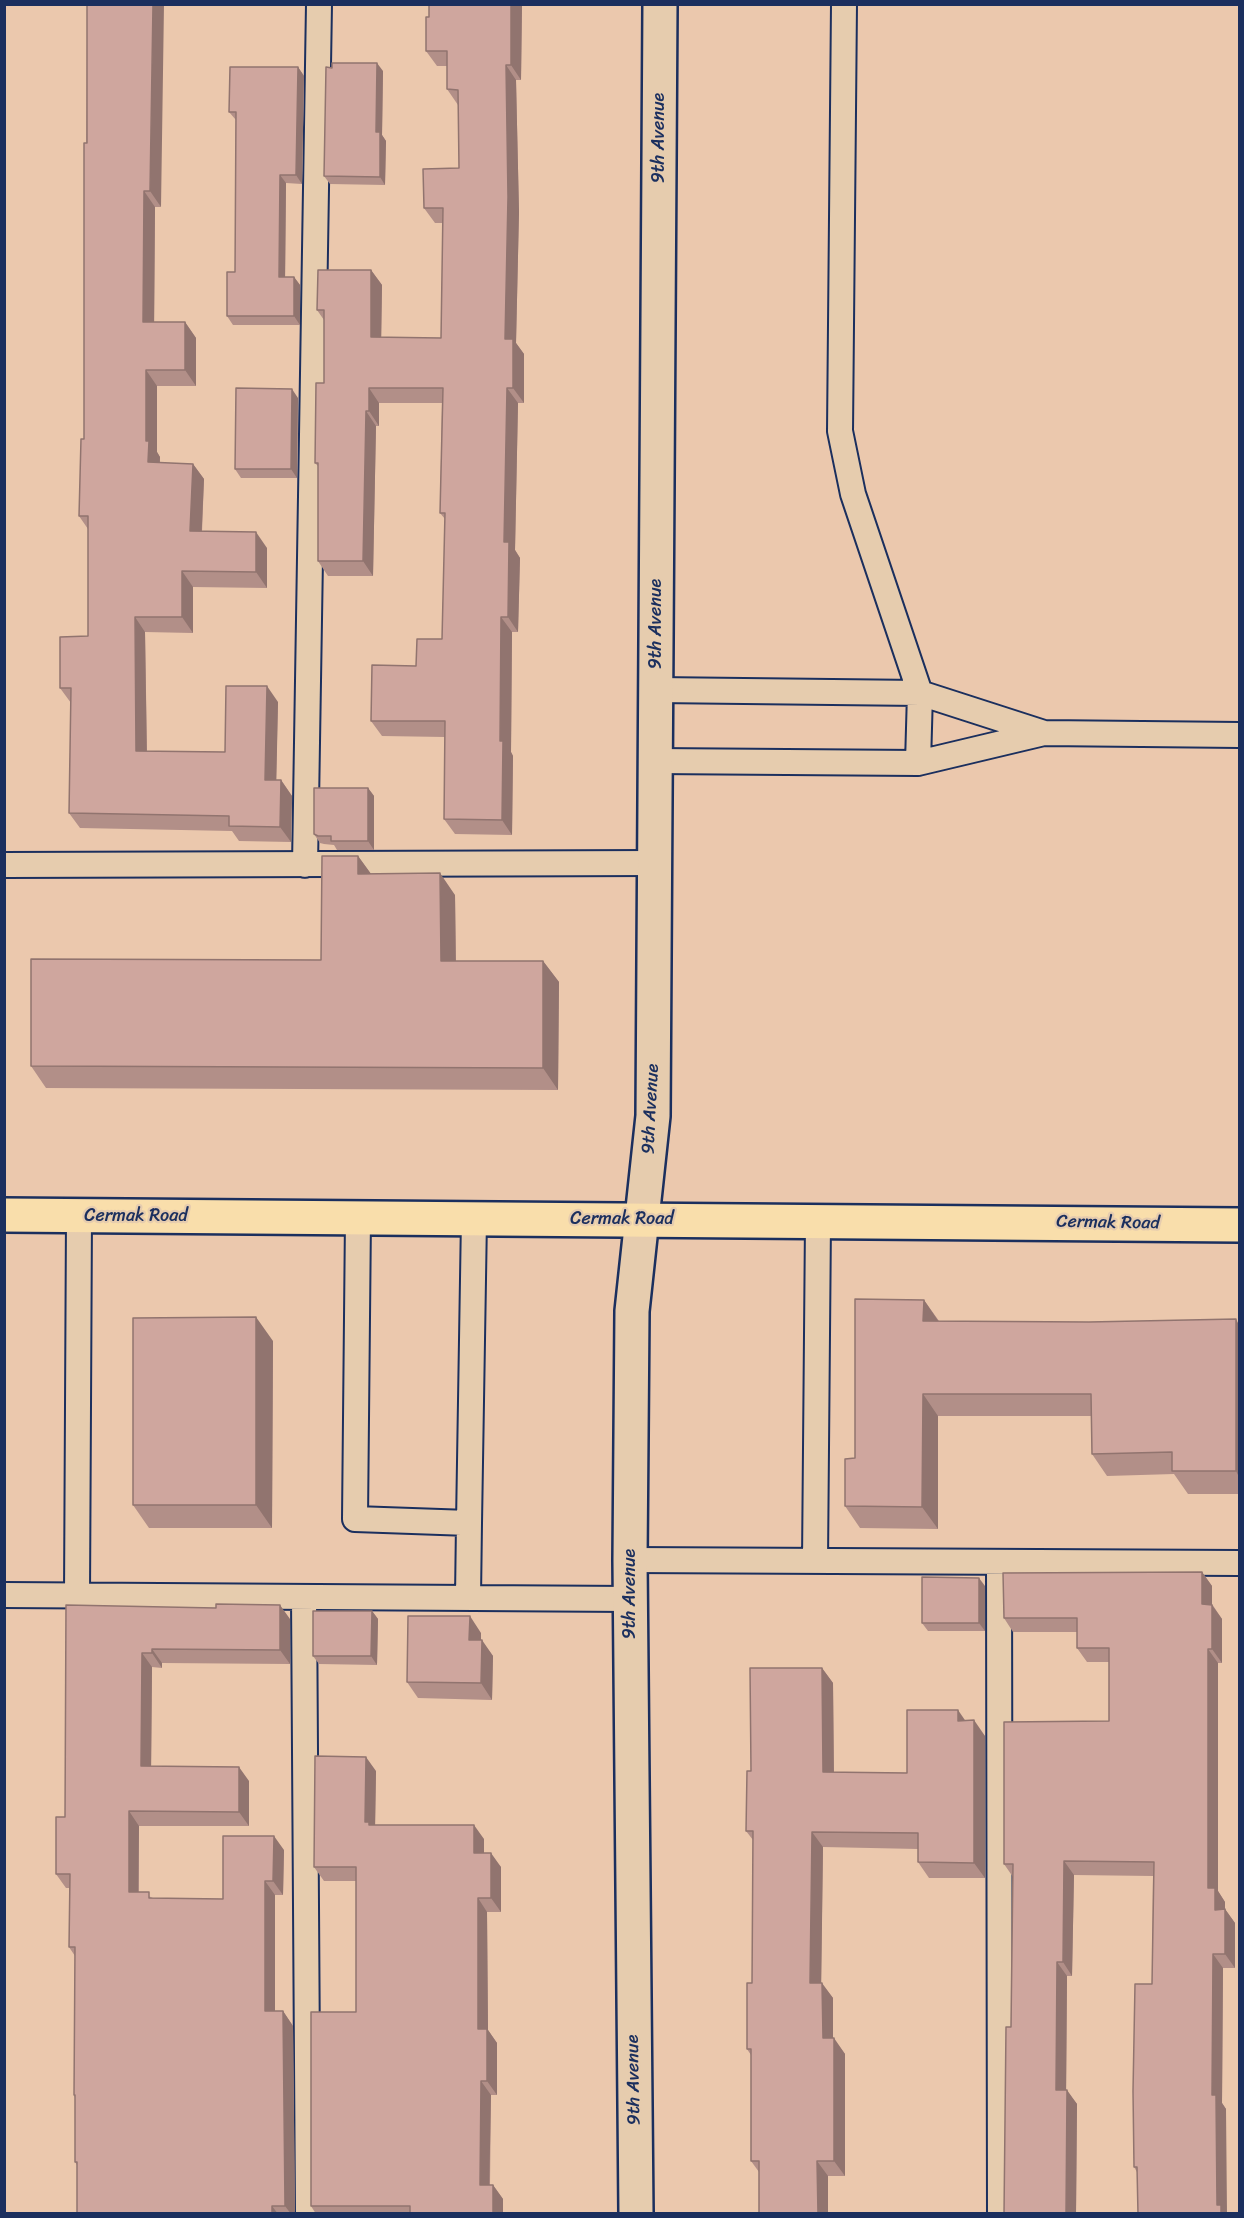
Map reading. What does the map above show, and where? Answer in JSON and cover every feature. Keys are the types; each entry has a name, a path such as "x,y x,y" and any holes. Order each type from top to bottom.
{"main road":[{"name":"Cermak Road","path":"4,1215 1239,1225"}],"street":[{"name":"9th Avenue","path":"636,2214 630,1599 632,1311 653,1116 660,4"}],"lane":[{"path":"305,865 319,4"},
{"path":"844,4 840,431 853,494 920,693 918,763"},
{"path":"656,690 920,693 1044,733"},
{"path":"656,761 918,763 1044,733 1239,735"},
{"path":"4,865 655,863"},
{"path":"77,1595 79,1215"},
{"path":"358,1217 355,1519 468,1523"},
{"path":"468,1598 474,1218"},
{"path":"815,1561 818,1221"},
{"path":"630,1560 1239,1563"},
{"path":"999,1562 999,2214"},
{"path":"4,1595 630,1599"},
{"path":"304,1597 308,2214"}],"building":[{"path":"87,4 153,4 150,191 144,191 143,322 185,322 185,370 146,370 148,462 193,464 190,531 256,532 256,572 182,571 182,617 135,617 136,751 225,752 226,686 267,686 265,780 281,780 280,827 229,826 229,816 69,813 71,688 60,688 60,637 88,636 88,516 79,516 81,439 84,439 84,143 87,143"},
{"path":"429,4 511,4 511,65 506,65 508,197 505,339 513,339 513,388 507,388 504,542 509,542 508,617 501,617 502,820 444,819 445,721 371,721 372,665 416,666 417,639 442,639 445,513 440,513 443,388 369,388 369,411 366,411 363,561 318,561 318,463 315,463 316,383 324,383 324,310 317,310 318,270 371,270 371,337 441,338 443,208 424,208 423,169 459,168 458,90 447,89 447,51 426,51 426,17 429,17"},
{"path":"332,63 377,63 376,132 380,132 380,177 324,176 326,67 332,68"},
{"path":"230,67 298,67 296,175 280,175 279,277 294,277 294,316 227,316 227,272 235,272 236,112 229,112"},
{"path":"236,388 292,389 291,469 235,469"},
{"path":"314,788 368,788 368,841 331,841 331,836 314,834"},
{"path":"322,856 358,856 358,874 440,873 441,961 543,961 543,1068 31,1066 31,959 321,960"},
{"path":"855,1299 924,1300 923,1321 1089,1322 1236,1319 1236,1471 1172,1471 1172,1452 1092,1454 1091,1394 923,1394 922,1507 845,1506 845,1459 855,1458"},
{"path":"256,1317 256,1505 133,1505 133,1318"},
{"path":"1202,1572 1202,1604 1212,1605 1212,1649 1208,1649 1208,1888 1215,1888 1215,1910 1225,1909 1225,1954 1213,1954 1212,2095 1216,2095 1217,2205 1221,2205 1221,2214 1138,2214 1137,2167 1134,2167 1133,2091 1135,1984 1152,1984 1154,1862 1064,1861 1063,1962 1057,1962 1056,2090 1067,2090 1066,2214 1004,2214 1006,2027 1011,2027 1013,1864 1004,1864 1004,1722 1109,1721 1109,1648 1077,1648 1077,1618 1004,1618 1003,1573"},
{"path":"922,1577 979,1578 979,1623 922,1623"},
{"path":"216,1604 280,1605 280,1650 152,1649 152,1653 142,1653 141,1766 239,1767 239,1812 129,1811 129,1892 149,1892 149,1898 223,1899 223,1836 274,1836 273,1881 265,1881 265,2011 283,2011 285,2206 272,2206 272,2214 77,2214 74,2095 75,1947 69,1947 70,1874 56,1874 56,1817 65,1817 66,1605 216,1608"},
{"path":"313,1611 372,1611 371,1656 313,1656"},
{"path":"408,1616 470,1616 469,1640 482,1640 481,1683 407,1682"},
{"path":"750,1668 822,1668 823,1772 907,1773 907,1710 958,1710 958,1721 974,1720 974,1863 918,1862 918,1833 812,1832 810,1983 822,1983 823,2038 834,2038 834,2161 817,2161 818,2214 759,2214 759,2161 751,2161 751,2049 747,2049 747,1983 752,1983 753,1831 746,1831 747,1771 751,1771"},
{"path":"315,1756 366,1757 365,1822 369,1822 369,1825 474,1825 474,1853 491,1853 491,1898 478,1898 478,2029 487,2029 487,2081 481,2081 480,2185 493,2185 493,2214 410,2214 410,2206 311,2206 311,2012 356,2012 356,1867 314,1867"}]}
